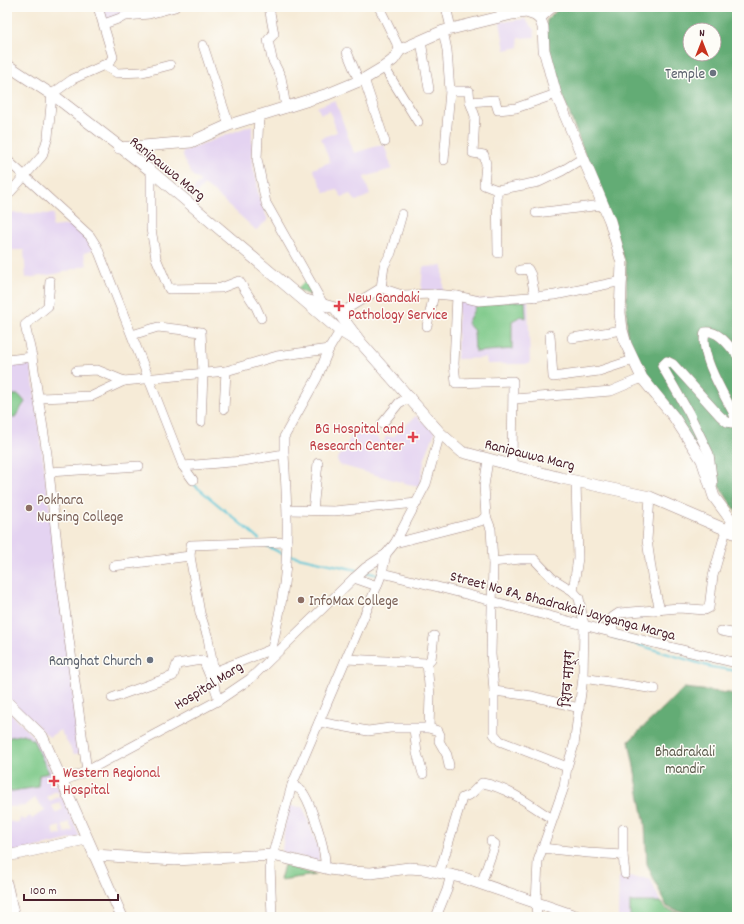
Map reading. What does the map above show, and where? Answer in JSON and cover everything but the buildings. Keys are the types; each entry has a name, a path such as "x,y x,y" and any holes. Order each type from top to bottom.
{"main road":[{"path":"120,148 191,142 229,125 328,94 362,80 393,60 400,50 447,30 519,13 526,12 535,15 540,19 548,66 556,94 602,206 610,221 622,263 620,313 622,330 633,360 642,378 674,417 702,460 714,497 731,520 731,532"},
{"name":"Ranipauwa Marg","path":"7,65 52,94 151,172 306,300 340,331 362,344 440,433 462,452 512,466 650,497 731,532"},
{"path":"306,300 335,308 362,344"},
{"path":"7,702 42,736 63,781 86,839 122,917"},
{"path":"7,856 86,839"},
{"path":"94,855 175,860 273,855 321,867 352,872 371,873 409,868 446,873 578,917"}],"street":[{"path":"7,196 42,156 48,137 52,94 74,79 109,63 113,57 98,7"},
{"path":"104,24 126,16 148,14 175,7"},
{"path":"269,7 274,34 268,40 272,59 281,77 286,108"},
{"path":"380,7 400,50"},
{"path":"444,160 450,91 446,7"},
{"path":"540,19 553,7"},
{"path":"421,41 429,88"},
{"path":"203,45 229,125"},
{"path":"347,52 362,80 385,142"},
{"path":"103,65 117,73 144,72 170,65"},
{"path":"384,67 418,122"},
{"path":"450,91 469,91 470,102 475,116 473,153 484,155 486,164 484,185 497,190 539,182 562,171 583,158"},
{"path":"470,102 495,100 496,109 504,110 542,100 556,94"},
{"path":"258,115 257,159 266,203 323,304"},
{"path":"7,160 26,176 93,241 132,335 183,466 193,480"},
{"path":"151,172 151,229 156,258 169,289 221,288 239,281 256,307 261,318"},
{"path":"497,190 498,253"},
{"path":"536,213 602,206"},
{"path":"381,288 384,266 391,253 402,214"},
{"path":"520,270 528,269 531,275 536,297"},
{"path":"50,281 48,306 25,325 40,398 62,587 87,771"},
{"path":"341,315 361,299 381,288 402,295 434,294 457,296 479,301 555,295 622,281"},
{"path":"427,326 434,294"},
{"path":"457,296 454,364 456,383 513,380 514,399 512,466"},
{"path":"132,335 158,327 201,332 203,374 201,422"},
{"path":"572,338 622,330"},
{"path":"214,672 271,654 282,597 287,542 288,510 284,437 317,378 329,349 340,331"},
{"path":"714,497 709,454 690,413 662,366 667,361 673,364 720,416 727,422 732,423 735,418 733,412 712,374 704,337 706,332 710,331 716,334 737,355"},
{"path":"550,334 553,377 599,371 633,360"},
{"path":"40,398 92,396 124,381 226,371 277,356 329,349"},
{"path":"7,360 32,357"},
{"path":"76,372 97,370 124,381"},
{"path":"224,409 226,371"},
{"path":"514,399 612,391 642,378"},
{"path":"382,424 399,404 410,397"},
{"path":"272,917 270,873 273,855 292,785 377,586 382,573 386,554 395,543 426,484 440,433"},
{"path":"183,466 243,461 284,454"},
{"path":"488,460 484,486 486,516 491,529 493,562 491,654 494,691 494,734 500,742 567,767"},
{"path":"313,510 318,463"},
{"path":"49,472 139,466"},
{"path":"572,591 578,558 576,481"},
{"path":"650,497 647,540 653,582 660,610"},
{"path":"288,510 334,511 378,508 417,503"},
{"path":"395,543 481,521 486,516"},
{"path":"613,632 615,615 679,608 705,610 709,608 713,576 731,532"},
{"path":"213,682 214,672 208,638 200,613 190,556 191,545 287,542"},
{"name":"Hospital Marg","path":"63,781 87,771 219,700 250,678 271,654 354,578 365,568 386,554"},
{"path":"113,566 190,556"},
{"name":"शिव मार्ग","path":"493,562 534,559 552,578 572,591 579,598 584,625 583,678 574,745 567,767 564,786 538,861 536,904 537,917"},
{"name":"Street No 8A, Bhadrakali Jayganga Marga","path":"382,573 493,600 658,645 737,663"},
{"path":"354,578 377,586"},
{"path":"722,632 737,634"},
{"path":"429,728 430,696 428,663 431,659 434,636"},
{"path":"346,659 428,663"},
{"path":"112,698 173,676 177,664 198,660 204,662 219,700"},
{"path":"583,678 655,689"},
{"path":"494,691 532,696 579,708"},
{"path":"319,722 368,731 390,728 429,728 440,733 439,741 447,755 449,766"},
{"path":"414,729 417,753 423,774"},
{"path":"436,917 447,890 446,873 462,798 471,794 482,783 490,784 523,800 552,819"},
{"path":"292,785 304,792 325,856 325,863 321,867"},
{"path":"623,829 625,874"},
{"path":"481,884 495,844 491,841"},
{"path":"542,848 588,853 623,854"},
{"path":"7,883 15,917"}],"shaded area":[{"path":"102,7 170,7 106,21"},
{"path":"525,19 534,30 535,37 518,38 519,47 505,50 500,22"},
{"path":"335,100 354,153 384,144 392,169 364,177 370,195 356,201 350,194 342,197 337,190 325,193 313,169 330,162 321,138 337,132 330,111 321,114 317,107"},
{"path":"252,125 252,164 257,181 258,195 268,220 256,230 204,185 193,198 189,195 200,181 192,175 182,152"},
{"path":"7,214 54,214 52,227 78,224 94,250 84,253 87,265 56,274 26,278 24,250 7,250"},
{"path":"443,266 443,293 421,292 423,267"},
{"path":"458,299 528,299 530,364 487,364 486,358 457,359"},
{"name":"Pokhara Nursing College","path":"31,363 81,753 74,754 60,730 49,737 7,697 7,365"},
{"path":"416,416 435,432 425,458 419,487 340,465 337,460 356,429 378,438 383,445 386,436 393,437"},
{"name":"Western Regional Hospital","path":"7,709 39,743 80,837 7,854 7,821 19,823 20,818 25,820 30,816 32,819 45,810 35,798 25,806 7,807 7,792 38,787 39,775 49,773 23,734 7,738","holes":["56,790 60,796 50,801 47,797","60,802 63,809 55,813 52,806","69,822 73,831 65,833 62,825","60,826 62,834 55,836 53,828"]},
{"path":"287,806 303,807 319,850 319,861 282,852"},
{"path":"619,877 650,878 660,901 667,909 681,913 678,917 618,917"}],"green space":[{"path":"560,7 737,7 737,513 672,415 644,379 627,339 626,264 552,67 546,33 547,20"},
{"path":"305,281 315,297 297,289"},
{"path":"525,301 526,318 521,316 512,321 512,349 475,352 474,331 467,323 476,306 483,303"},
{"path":"7,395 19,395 25,402 15,417 7,418"},
{"name":"Bhadrakali mandir","path":"684,688 737,694 737,917 700,917 667,907 647,864 645,824 629,741"},
{"path":"23,734 33,740 49,773 39,775 38,787 7,792 7,738"},
{"path":"284,865 315,875 280,880"},
{"path":"630,902 660,902 666,909 680,913 678,917 630,917"}],"waterway":[{"path":"192,483 259,539"},
{"path":"267,546 283,554"},
{"path":"289,555 357,570"},
{"path":"365,572 379,575"},
{"path":"613,637 711,667 737,671"}],"place":[{"name":"Temple","path":"713,73"},
{"name":"New Gandaki Pathology Service","path":"339,306"},
{"name":"BG Hospital and Research Center","path":"413,437"},
{"name":"Pokhara Nursing College","path":"29,508"},
{"name":"InfoMax College","path":"301,600"},
{"name":"Ramghat Church","path":"150,660"},
{"name":"Western Regional Hospital","path":"54,781"}]}
